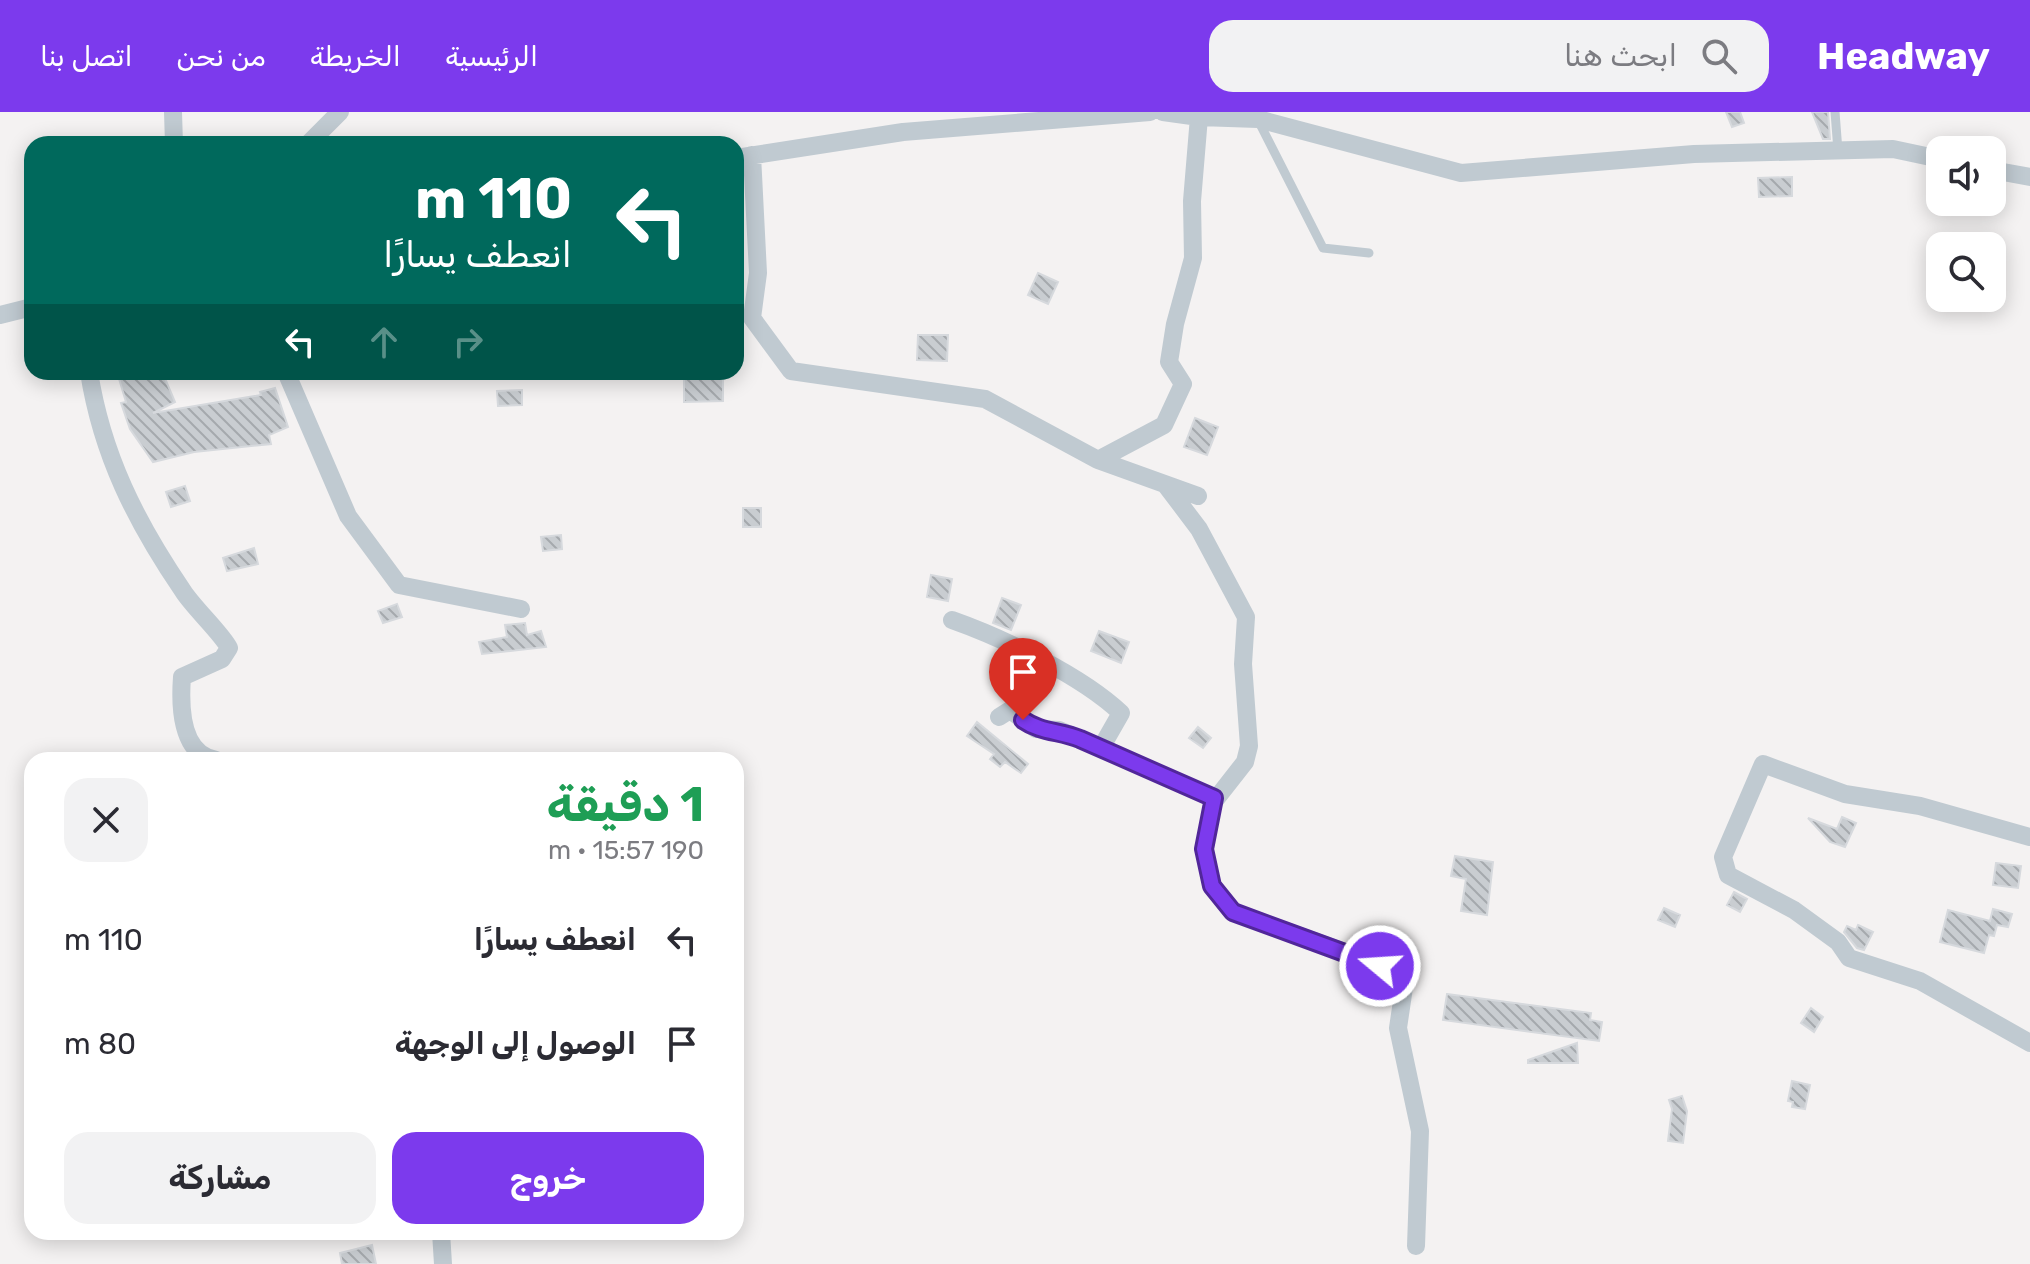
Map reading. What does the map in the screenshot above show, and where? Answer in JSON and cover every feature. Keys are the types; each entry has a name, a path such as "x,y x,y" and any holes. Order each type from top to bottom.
{"street":[{"path":"173,112 174,136"},
{"path":"316,136 340,112"},
{"path":"1150,112 903,132 744,157 758,273 752,318 791,371 985,399 1098,460 1198,496"},
{"path":"1163,112 1258,119 1461,173 1694,154 1893,149 1926,156"},
{"path":"1098,460 1164,425 1183,384 1169,362 1175,324 1193,258 1192,201 1199,117"},
{"path":"2006,173 2030,177"},
{"path":"0,315 24,309"},
{"path":"90,380 95,409 116,477 144,534 189,601 229,648 222,659 182,677 180,707 187,735 203,752"},
{"path":"289,380 348,516 399,585 521,609"},
{"path":"1165,484 1199,529 1246,617 1243,664 1249,746 1245,762 1214,798 1204,849 1212,886 1233,912 1406,974 1398,1028 1420,1131 1416,1246"},
{"path":"952,620 982,630 1103,697 1121,713 1101,748"},
{"path":"999,717 1010,710 1036,729 1059,730 1214,798"},
{"path":"2030,837 1920,806 1845,794 1763,764 1723,857 1728,875 1794,910 1838,942 1849,958 1920,981 2030,1043"},
{"path":"442,1240 443,1264"}],"lane":[{"path":"1835,112 1838,151"},
{"path":"1258,119 1323,248 1369,253"}],"building":[{"path":"1726,112 1740,112 1744,123 1732,127"},
{"path":"1812,112 1828,112 1830,139 1823,139"},
{"path":"1792,177 1792,196 1759,197 1758,178"},
{"path":"1038,273 1058,282 1048,304 1028,295"},
{"path":"918,335 948,335 947,361 917,360"},
{"path":"119,380 166,380 175,402 153,413 261,395 260,392 275,388 288,427 269,435 271,444 194,452 153,462 130,429 121,403 126,402"},
{"path":"684,380 723,380 723,401 684,402"},
{"path":"522,390 522,405 498,406 497,391"},
{"path":"1195,418 1218,427 1207,455 1184,447"},
{"path":"185,486 190,501 171,507 166,492"},
{"path":"743,508 761,508 761,527 743,527"},
{"path":"561,535 562,549 543,551 541,537"},
{"path":"254,548 258,564 227,571 223,558"},
{"path":"931,575 952,579 948,601 927,597"},
{"path":"1002,598 1021,605 1011,630 993,623"},
{"path":"397,604 402,617 383,623 378,611"},
{"path":"525,623 527,635 541,631 546,647 482,654 479,642 507,637 505,625"},
{"path":"1099,631 1129,642 1121,663 1091,651"},
{"path":"977,722 1028,764 1021,773 1005,762 1000,767 990,759 994,754 967,736"},
{"path":"1198,727 1211,738 1203,748 1189,738"},
{"path":"1842,817 1856,823 1845,847 1830,842 1808,818 1837,829"},
{"path":"1455,856 1493,862 1487,915 1461,911 1466,879 1451,876"},
{"path":"1996,863 2021,866 2018,888 1993,885"},
{"path":"1734,892 1747,899 1740,912 1727,905"},
{"path":"1664,908 1680,915 1675,927 1658,920"},
{"path":"1993,909 2012,914 2008,927 1997,925 1994,936 1989,935 1984,953 1940,942 1948,910 1990,921"},
{"path":"1858,925 1873,932 1864,950 1857,948 1844,932 1847,926 1856,930"},
{"path":"1447,994 1591,1013 1590,1020 1602,1022 1599,1041 1443,1020"},
{"path":"1811,1008 1823,1017 1814,1032 1801,1023"},
{"path":"1577,1043 1578,1063 1528,1063 1528,1060"},
{"path":"1792,1081 1810,1085 1805,1109 1792,1107 1793,1102 1788,1101"},
{"path":"1682,1096 1687,1111 1683,1143 1668,1141 1672,1109 1669,1100"},
{"path":"372,1245 376,1264 342,1264 340,1253"}],"route":[{"path":"1023,720 1036,729 1059,730 1214,798 1204,849 1212,886 1233,912 1380,966"}]}
